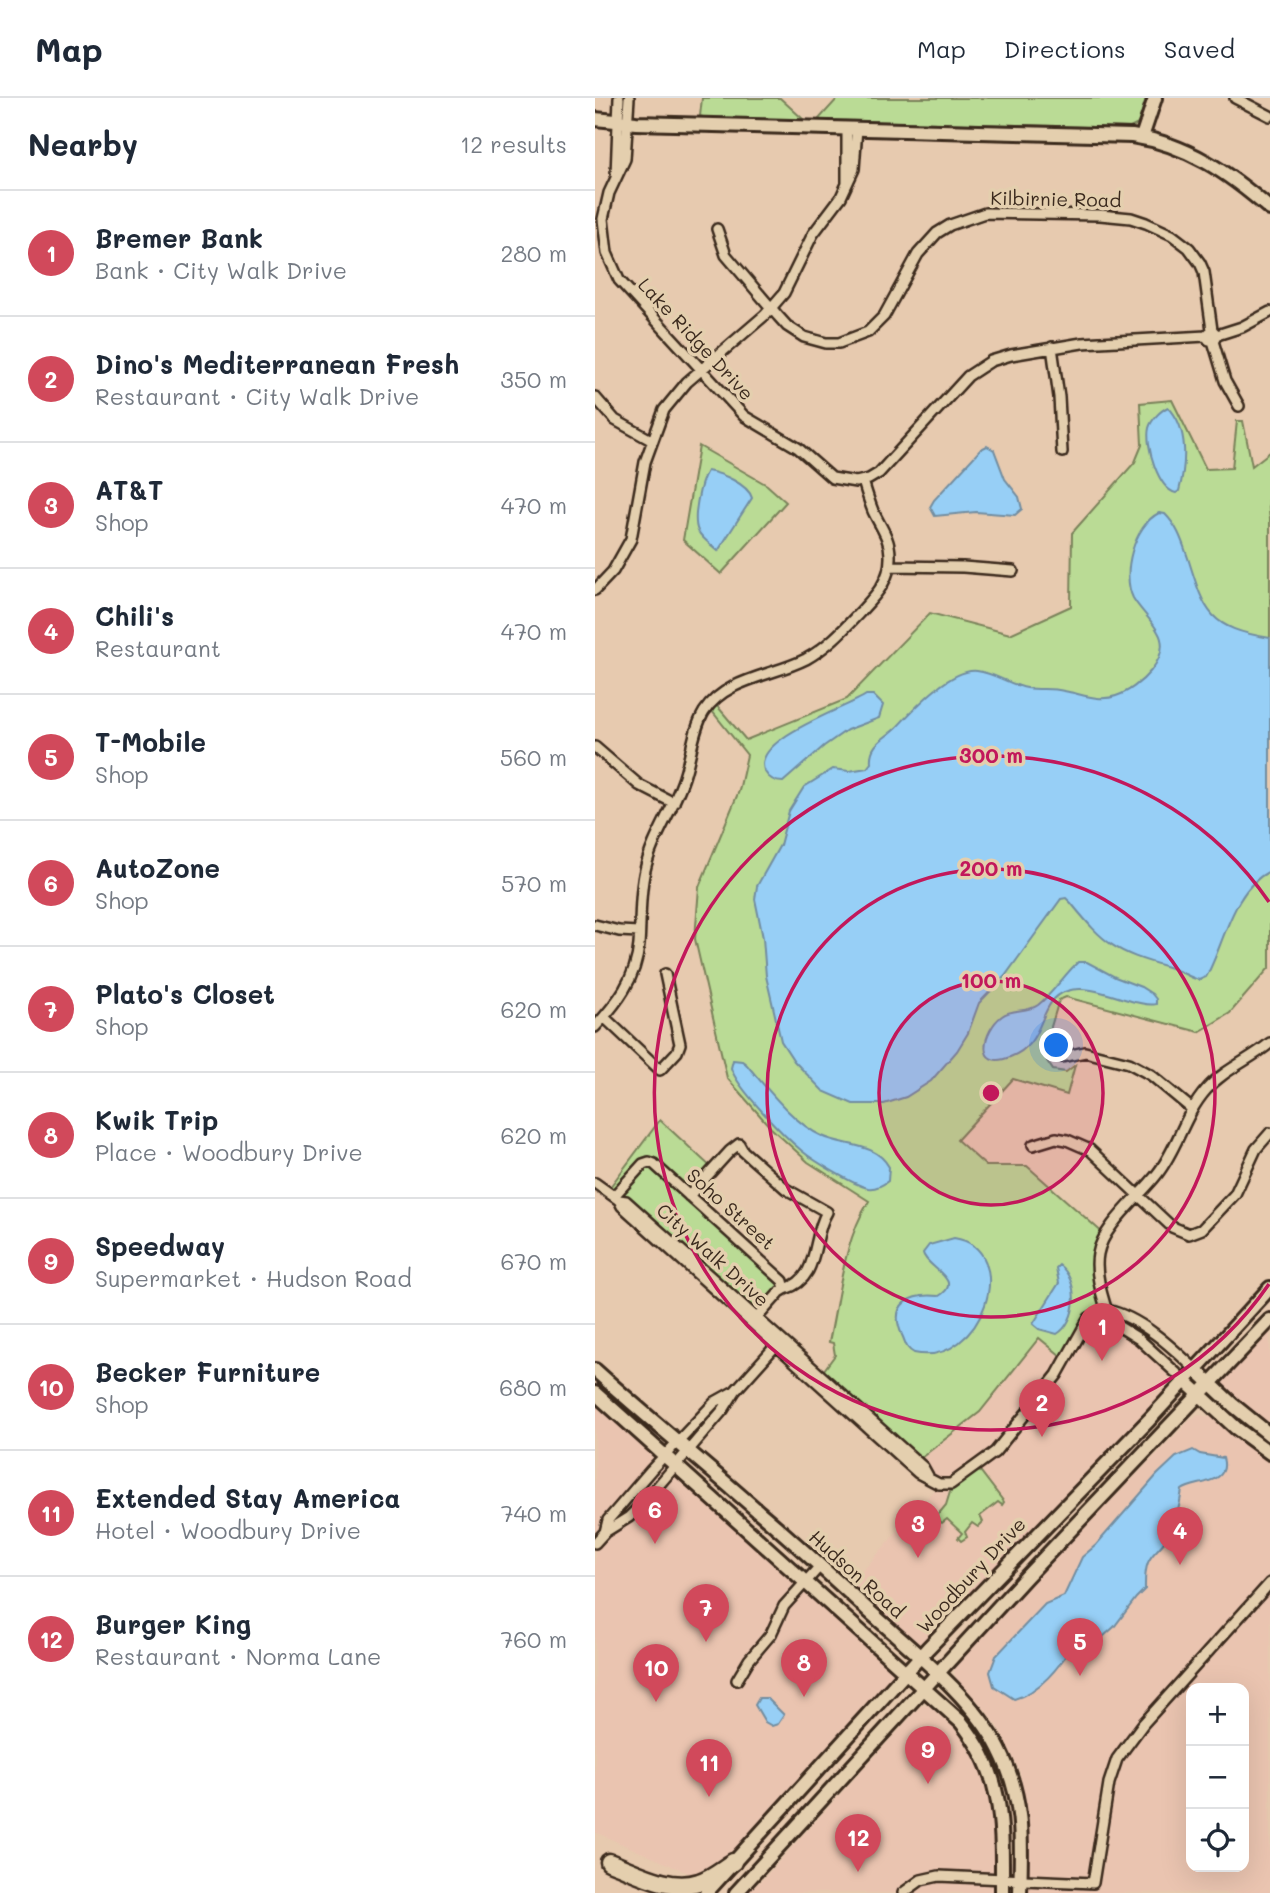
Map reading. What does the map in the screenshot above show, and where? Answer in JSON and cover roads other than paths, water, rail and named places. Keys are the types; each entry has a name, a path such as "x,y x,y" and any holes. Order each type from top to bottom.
{"highway":[{"path":"602,1859 680,1885 706,1879 733,1862"},
{"path":"602,1859 675,1893"}],"street":[{"name":"Lake Ridge Drive","path":"619,98 623,122"},
{"name":"Lake Ridge Drive","path":"629,98 623,122 617,177 605,206 600,244 622,284 744,416 797,448 825,474 845,482 863,481"},
{"path":"1143,137 1154,98"},
{"path":"1235,98 1270,116"},
{"path":"595,119 623,122 1098,133 1143,137 1205,159 1233,177 1270,209"},
{"path":"595,590 613,571 631,539 645,462 664,410 687,382 772,309 791,281 813,234 847,186 852,128"},
{"name":"Kilbirnie Road","path":"717,229 726,255 787,326 804,337 839,348 877,324 918,254 937,233 963,219 985,213 1114,215 1131,218 1160,228 1181,241 1200,263 1207,283 1212,335 1224,380 1239,405"},
{"path":"595,1027 619,999 636,962 645,871 654,843 688,767 698,725 711,704 732,688 796,664 822,649 878,593 887,577 890,551 887,538 863,481 882,471 978,368 1007,355 1101,341 1212,335 1242,327 1270,312"},
{"path":"1052,348 1059,397 1062,452"},
{"path":"595,397 615,420 651,440"},
{"path":"890,566 1013,571"},
{"path":"595,747 639,785 674,803"},
{"path":"595,926 639,932"},
{"path":"604,1017 660,1070 681,1044 665,974"},
{"path":"1110,1321 1097,1267 1105,1236 1167,1160 1192,1109 1207,1089 1270,1043"},
{"path":"1062,1057 1086,1052 1129,1063 1151,1075 1192,1109"},
{"path":"1033,1145 1056,1138 1079,1144 1098,1156 1138,1197 1180,1232 1189,1234 1196,1233 1207,1225 1235,1194 1256,1149 1270,1133"},
{"path":"689,1196 731,1149 739,1144 743,1151 786,1189 827,1212 809,1272 800,1282 780,1292 755,1320"},
{"name":"Soho Street","path":"617,1198 641,1166 649,1162 781,1278 785,1289"},
{"name":"City Walk Drive","path":"595,1183 626,1201 779,1342 923,1467 928,1476 941,1484 953,1484 995,1452 1057,1375 1089,1318 1107,1310"},
{"name":"Woodbury Drive","path":"706,1893 906,1672 1196,1370 1270,1288"},
{"path":"1107,1310 1133,1320 1152,1333 1270,1435"},
{"path":"1083,1330 1099,1322 1110,1321 1139,1339 1236,1428 1270,1452"},
{"path":"736,1893 923,1687 1270,1321"},
{"path":"605,1532 608,1520 665,1456 682,1447 723,1410 735,1391 779,1342"},
{"name":"Hudson Road","path":"595,1370 820,1566 937,1673 978,1716 990,1732 1011,1775 1018,1799 1021,1822 1020,1893"},
{"name":"Hudson Road","path":"595,1393 961,1722 977,1742 996,1789 1002,1820 1002,1893"},
{"path":"595,1543 605,1532 629,1517 676,1466 682,1447"},
{"path":"737,1680 771,1634 783,1608 820,1566"},
{"path":"903,1893 913,1884 929,1878 1002,1878 1093,1883 1109,1783 1117,1759 1143,1724 1270,1583"}],"water":[{"path":"1168,407 1180,425 1183,436 1184,459 1179,491 1176,493 1164,484 1158,475 1148,436 1150,425 1162,410"},
{"path":"987,446 994,450 1005,479 1019,497 1022,509 1015,515 976,512 935,516 930,507 934,500 981,449"},
{"path":"707,471 740,484 752,498 718,551 702,537 696,525 698,501"},
{"path":"1159,513 1165,514 1176,529 1199,592 1213,615 1234,629 1270,638 1270,871 1257,879 1238,904 1206,977 1199,980 1172,968 1135,957 1112,945 1093,929 1066,898 1061,899 1005,976 979,1003 968,1033 957,1051 931,1081 906,1097 884,1104 853,1104 823,1091 794,1061 781,1041 766,976 763,938 755,899 757,886 780,845 789,811 804,787 833,769 849,771 867,768 879,742 934,691 967,672 984,672 1027,688 1059,690 1097,698 1110,698 1134,687 1151,671 1157,661 1161,642 1158,632 1133,598 1128,576 1129,564 1143,528"},
{"path":"866,695 873,695 883,705 879,718 847,730 783,782 768,777 764,760 771,748 784,737"},
{"path":"1078,962 1087,962 1141,987 1152,994 1156,1004 1148,1005 1092,990 1067,991 1057,996 1050,1004 1037,1033 1022,1051 999,1060 991,1058 985,1047 995,1022 1006,1014 1038,1005"},
{"path":"733,1060 746,1064 801,1123 822,1136 876,1153 889,1167 888,1181 874,1188 862,1186 802,1151 742,1087 731,1068"},
{"path":"954,1238 974,1246 986,1262 989,1283 985,1305 975,1326 959,1343 938,1353 914,1353 906,1345 898,1324 900,1308 911,1299 919,1296 939,1296 946,1290 946,1279 923,1253 929,1245"},
{"path":"1059,1265 1071,1280 1074,1300 1069,1320 1057,1334 1039,1329 1033,1324 1059,1283 1056,1268"},
{"path":"1193,1450 1223,1458 1222,1473 1210,1481 1182,1490 1172,1529 1149,1559 1145,1589 1114,1627 1095,1644 1073,1645 1048,1678 1023,1696 1014,1699 994,1686 990,1672 996,1656 1045,1604 1064,1596 1082,1557 1096,1545 1157,1475 1176,1457"},
{"path":"759,1698 767,1698 784,1715 778,1724 772,1726 765,1722 755,1705"}],"place":[{"name":"Bremer Bank","path":"1102,1361"},
{"name":"Dino's Mediterranean Fresh","path":"1042,1437"},
{"name":"AutoZone","path":"655,1544"},
{"name":"AT&T","path":"918,1558"},
{"name":"Chili's","path":"1180,1565"},
{"name":"Plato's Closet","path":"706,1642"},
{"name":"T-Mobile","path":"1080,1676"},
{"name":"Kwik Trip","path":"804,1697"},
{"name":"Becker Furniture","path":"656,1702"},
{"name":"Speedway","path":"928,1784"},
{"name":"Extended Stay America","path":"709,1797"},
{"name":"Burger King","path":"858,1872"}]}
